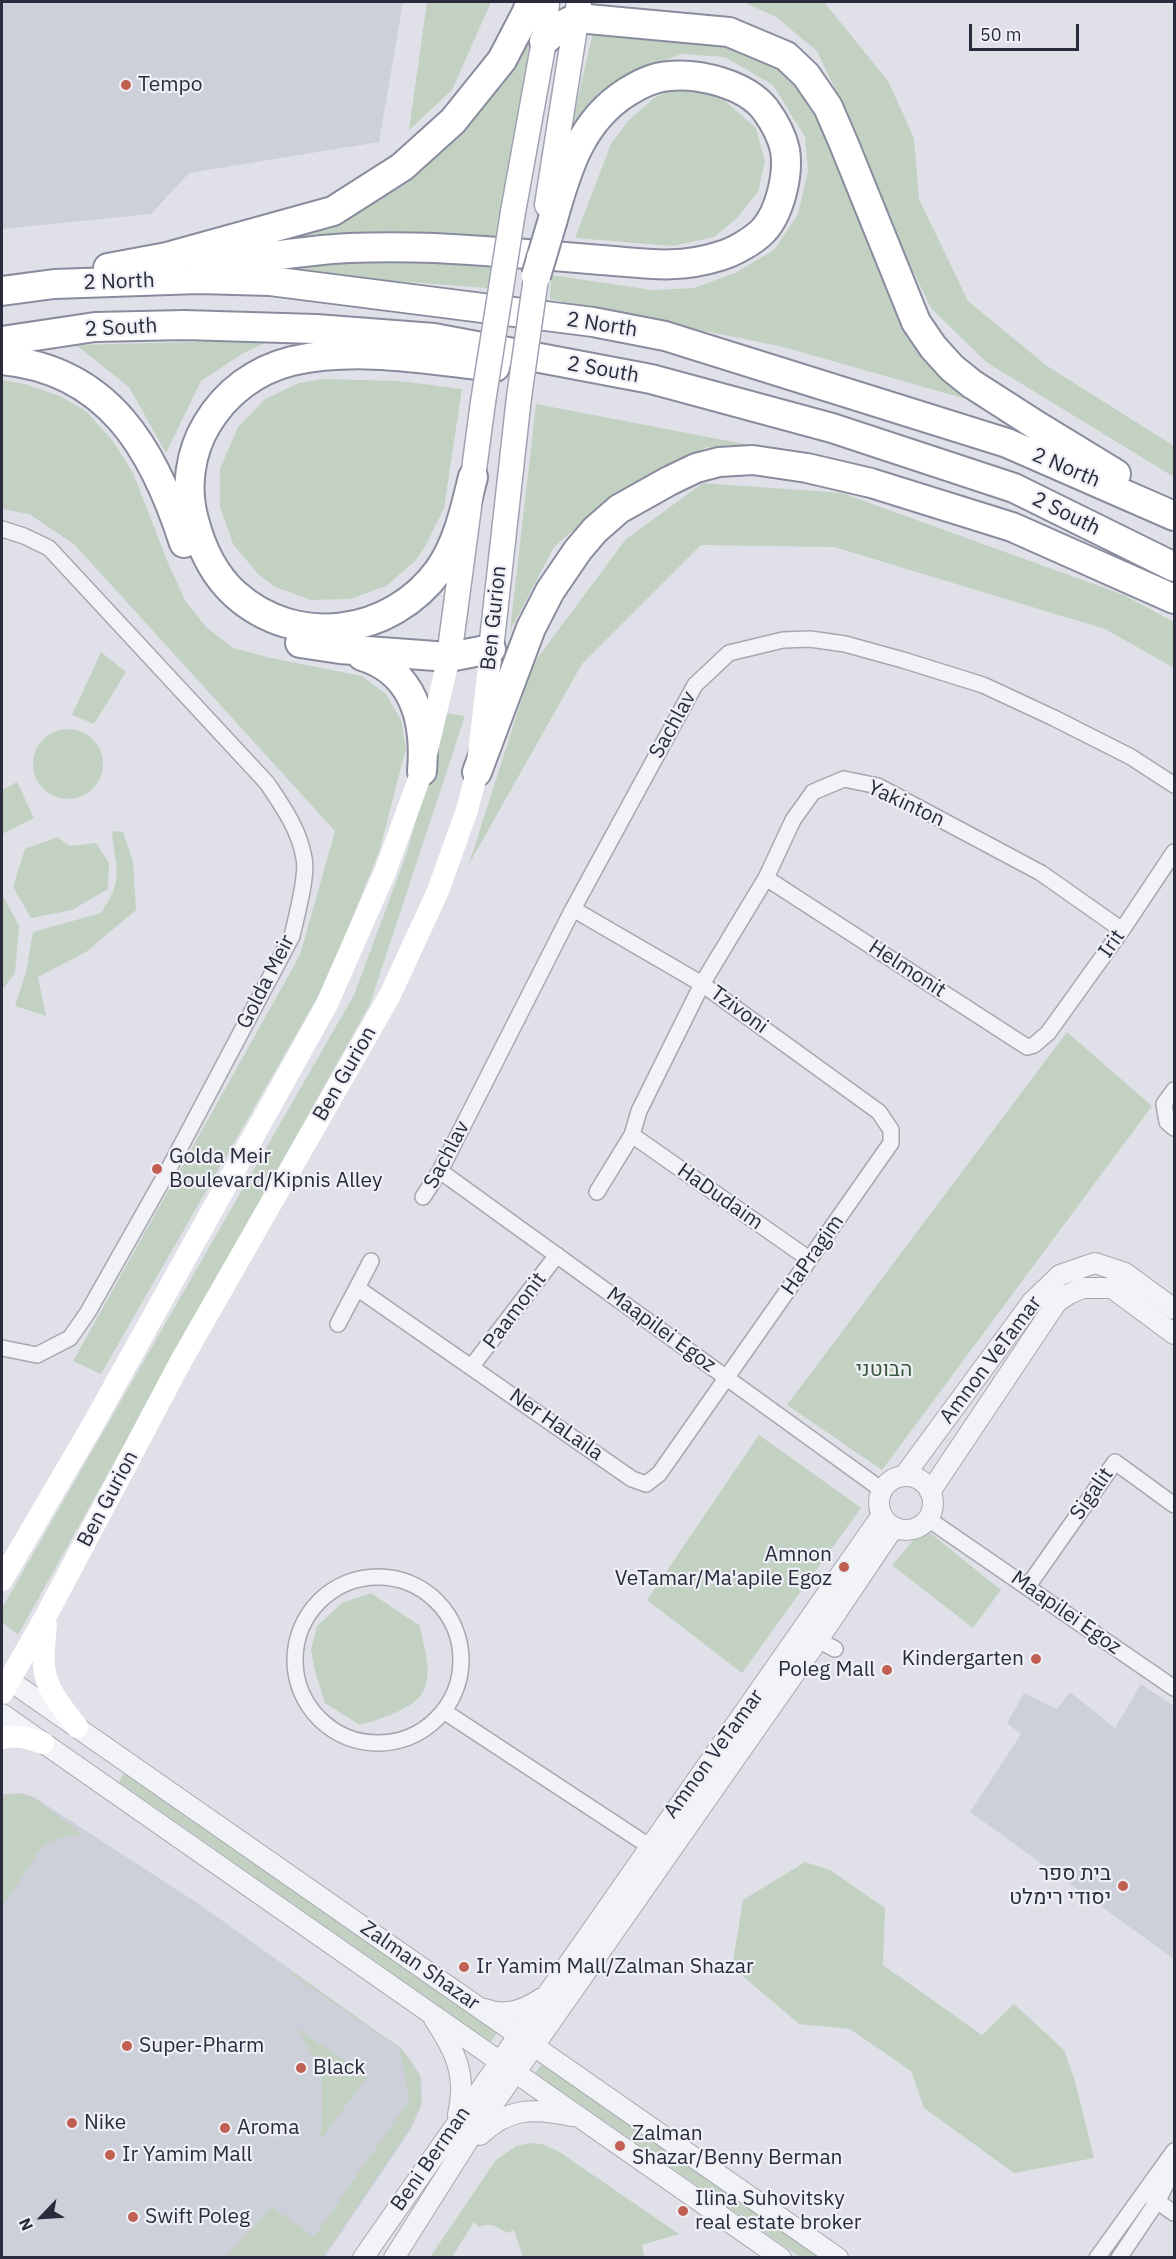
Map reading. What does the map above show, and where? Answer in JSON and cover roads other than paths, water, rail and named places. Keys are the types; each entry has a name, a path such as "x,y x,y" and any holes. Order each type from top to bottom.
{"highway":[{"path":"2,289 167,257 333,211 402,168 453,121 502,60 530,2"},
{"path":"627,2 643,9 711,18 769,36 799,56 821,85 916,322 933,347 952,368 1039,428 1174,509"},
{"path":"544,41 578,10 729,32 786,56 806,75 828,107 844,144"},
{"path":"54,284 348,248 434,248 602,260 652,266 699,261 723,255 764,231 780,201 785,149 764,107 739,89 707,77 685,74 661,76 640,84 622,96 601,113 589,128 570,162 549,221 536,276"},
{"name":"2 North","path":"2,289 54,284 199,279 270,282 593,322 665,336 1007,443 1174,516"},
{"name":"2 South","path":"2,341 95,327 316,328 434,338 651,379 831,428 1014,488 1174,567"},
{"path":"473,477 462,520 448,554 438,571 421,590 406,602 375,619 333,630 290,624 253,607 235,594 222,579 204,550 190,506 190,470 201,434 211,417 224,399 236,388 255,376 291,362 346,355 396,356 514,369 651,379"},
{"path":"2,360 54,373 77,383 102,399 118,415 136,438 160,480 188,557 209,589 224,606 245,621 285,640 340,649 449,657 490,649"},
{"path":"477,772 531,627 550,591 578,550 595,530 619,509 647,492 696,468 719,462 753,460 807,468 871,483 1012,527 1174,599"},
{"path":"340,649 374,659 388,666 399,677 415,705 422,730 424,750 422,771"}],"main road":[{"path":"449,657 483,402 513,212 544,41 547,2"},
{"path":"549,221 578,10"},
{"name":"Ben Gurion","path":"4,1683 47,1614 181,1361 390,995 438,891 467,810 477,772 519,397 536,276"},
{"name":"Ben Gurion","path":"2,1580 8,1565 92,1426 326,1006 385,872 422,771 449,657"},
{"path":"47,1614 42,1658 44,1674 49,1689 77,1727"},
{"path":"2,1738 12,1735 22,1736 43,1743"}],"street":[{"name":"Golda Meir","path":"2,529 49,548 267,783 292,820 305,860 300,903 292,936 166,1174 88,1312 70,1338 37,1355 2,1348"},
{"name":"Sachlav","path":"423,1197 440,1171 573,909 695,685 729,653 783,640 810,639 845,644 983,685 1131,757 1174,785"},
{"name":"Yakinton","path":"702,984 766,878 793,820 813,792 844,779 878,786 1041,873 1122,930"},
{"name":"Irit","path":"1048,1033 1122,930 1174,852"},
{"name":"Helmonit","path":"766,878 1027,1047 1034,1046 1048,1033"},
{"name":"Tzivoni","path":"573,909 702,984 879,1112 891,1130"},
{"path":"597,1192 632,1135 639,1111 702,984"},
{"path":"1174,1090 1164,1104 1167,1122 1174,1128"},
{"name":"HaPragim","path":"728,1378 891,1143 891,1130"},
{"name":"HaDudaim","path":"632,1135 809,1259"},
{"name":"Maapilei Egoz","path":"440,1171 882,1490"},
{"name":"Paamonit","path":"472,1366 557,1255"},
{"path":"338,1324 370,1261"},
{"name":"Amnon VeTamar","path":"904,1476 1032,1302 1060,1275 1095,1263 1125,1273 1174,1309"},
{"name":"Ner HaLaila","path":"357,1288 632,1479 646,1484 659,1474 728,1378"},
{"name":"Amnon VeTamar","path":"930,1492 1057,1302 1069,1294 1083,1288 1112,1288 1174,1334"},
{"name":"Sigalit","path":"1028,1586 1115,1462 1174,1505"},
{"path":"904,1476 918,1479 925,1484 933,1501 928,1519 913,1529 903,1530 888,1521 879,1499 882,1490 895,1478 904,1476"},
{"name":"Maapilei Egoz","path":"928,1519 1174,1688"},
{"name":"Amnon VeTamar","path":"526,2040 558,2011 665,1857 826,1644 888,1521"},
{"name":"Amnon VeTamar","path":"507,2067 526,2040 546,1994 649,1845 771,1675 888,1521"},
{"path":"372,1576 410,1582 434,1598 450,1618 460,1645 462,1663 456,1692 445,1712 422,1731 396,1742 377,1744 349,1738 321,1721 304,1698 296,1674 296,1645 310,1610 331,1590 344,1583 372,1576"},
{"name":"Zalman Shazar","path":"4,1683 77,1727 838,2258"},
{"path":"445,1712 665,1857"},
{"name":"Zalman Shazar","path":"2,1714 779,2256"},
{"path":"477,2006 492,2012 514,2012 532,2004 546,1994"},
{"path":"558,2011 554,2024 554,2035 562,2057 573,2073"},
{"path":"429,2012 453,2050 461,2073 462,2098 456,2123"},
{"name":"Beni Berman","path":"363,2258 456,2123 507,2067"},
{"name":"Beni Berman","path":"394,2258 446,2176 507,2067"},
{"path":"446,2176 478,2137 508,2115 537,2110 580,2117"},
{"path":"1097,2258 1174,2151"},
{"path":"1119,2258 1158,2200 1174,2169"},
{"path":"1142,2193 1158,2200 1174,2213"}],"place":[{"name":"Tempo","path":"126,85"},
{"name":"Golda Meir Boulevard/Kipnis Alley","path":"157,1169"},
{"name":"Amnon VeTamar/Ma'apile Egoz","path":"844,1567"},
{"name":"Kindergarten","path":"1036,1659"},
{"name":"Poleg Mall","path":"887,1670"},
{"name":"בית ספר יסודי רימלט","path":"1123,1886"},
{"name":"Ir Yamim Mall/Zalman Shazar","path":"464,1967"},
{"name":"Super-Pharm","path":"127,2046"},
{"name":"Black","path":"301,2068"},
{"name":"Nike","path":"72,2123"},
{"name":"Aroma","path":"225,2128"},
{"name":"Zalman Shazar/Benny Berman","path":"620,2146"},
{"name":"Ir Yamim Mall","path":"110,2155"},
{"name":"Ilina Suhovitsky real estate broker","path":"683,2211"},
{"name":"Swift Poleg","path":"133,2217"}],"park label":[{"name":"הבוטני","path":"884,1370"}]}
